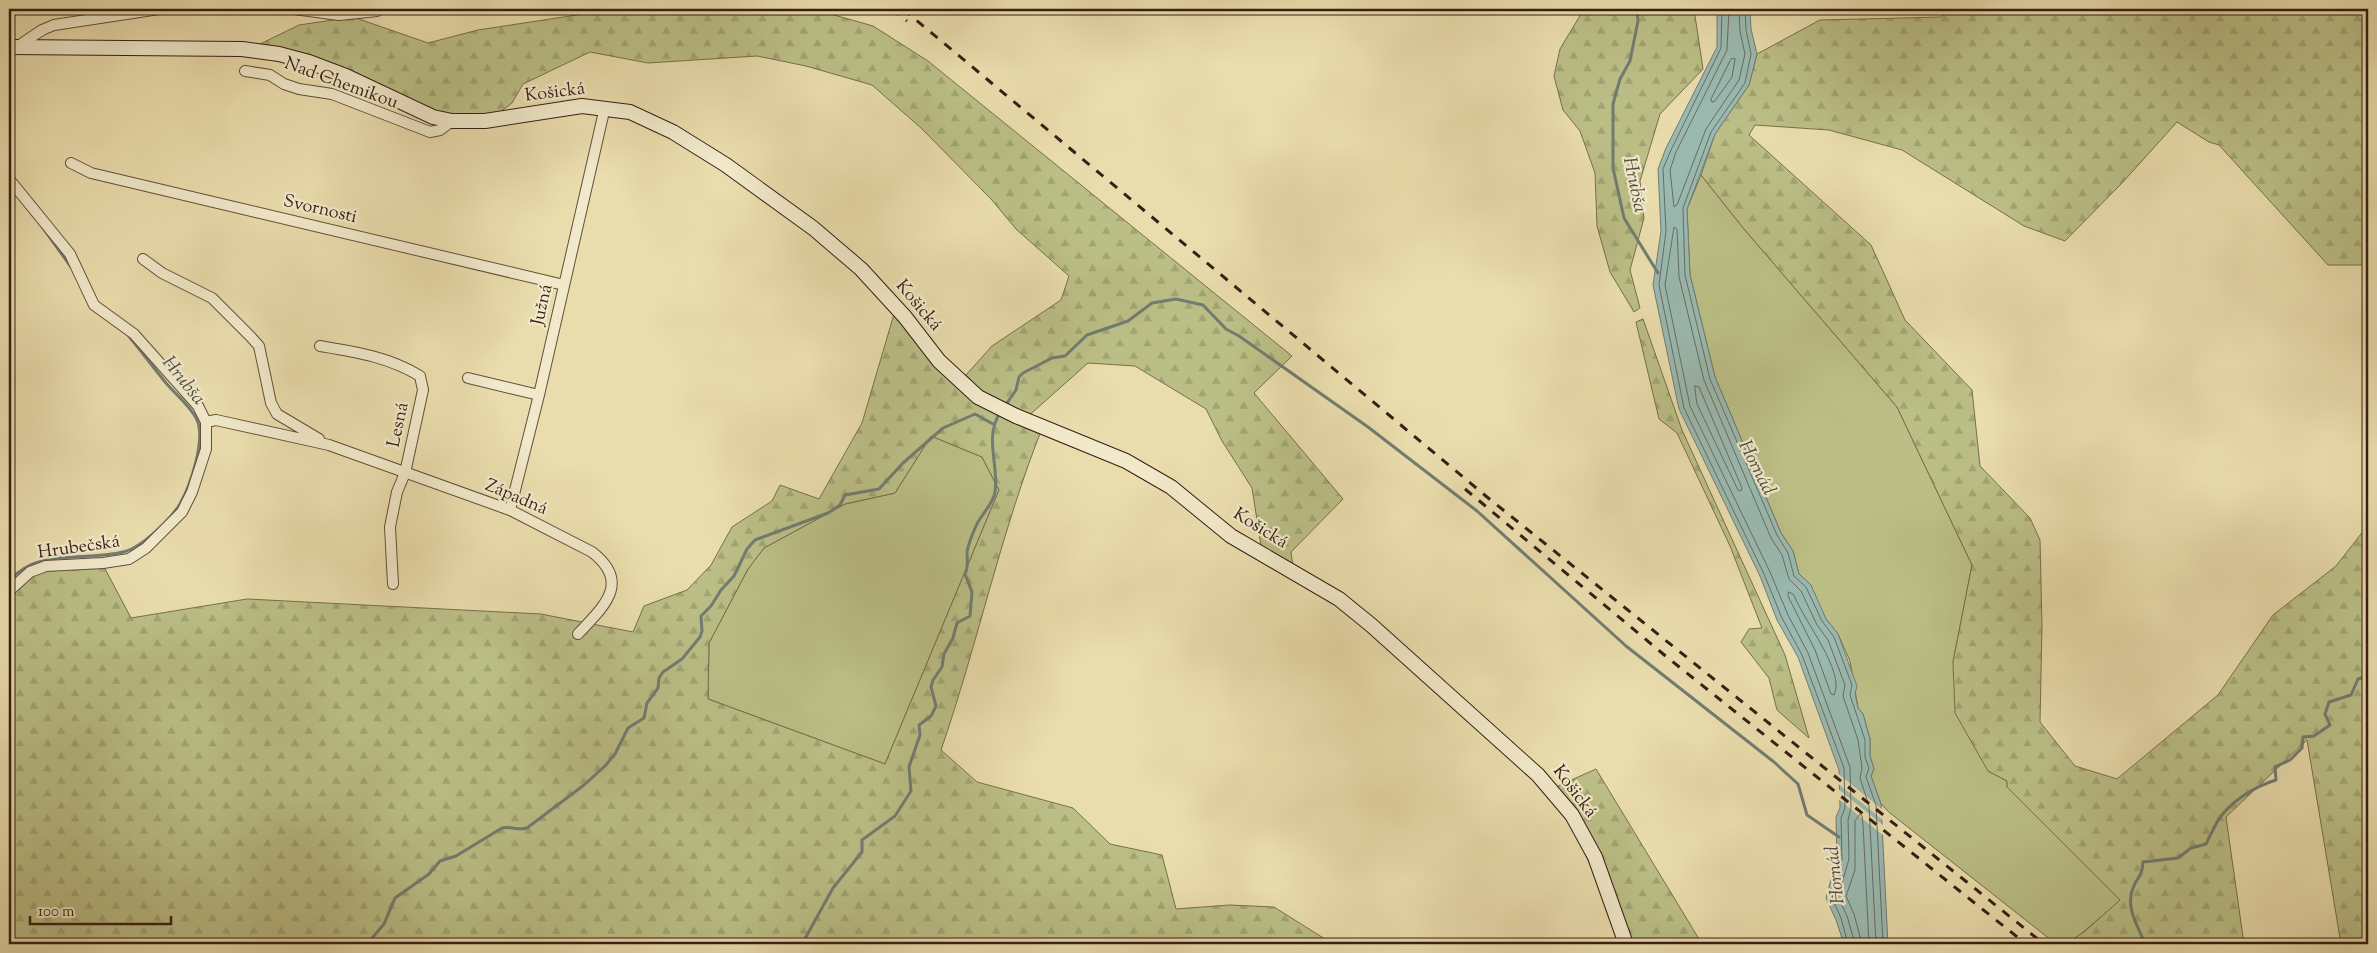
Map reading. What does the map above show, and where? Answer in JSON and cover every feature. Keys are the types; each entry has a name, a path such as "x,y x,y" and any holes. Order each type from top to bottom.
{"street":[{"path":"13,47 54,25 159,9"},
{"path":"294,9 339,15 377,12"},
{"name":"Košická","path":"13,47 216,48 279,54 309,62 346,76 413,109 433,117 452,121 485,122 582,106 605,107 630,112 673,132 726,165 813,228 861,269 905,317 939,361 978,396 1021,418 1126,461 1171,487 1231,536 1339,599 1371,625 1538,774 1572,815 1594,858 1626,944"},
{"name":"Nad Chemikou","path":"245,71 270,75 284,84 299,89 332,94 361,104 387,118 430,132 440,130 452,121"},
{"name":"Južná","path":"510,510 539,395 605,107"},
{"name":"Svornosti","path":"71,162 92,173 564,285"},
{"path":"9,179 70,254 94,305 125,325 134,334 198,406 206,422"},
{"name":"Západná","path":"143,259 162,273 212,298 259,346 271,403 277,414 329,445"},
{"name":"Lesná","path":"320,346 372,354 403,365 420,376 423,390 405,473 397,492 390,527 393,584"},
{"path":"468,378 539,395"},
{"name":"Západná","path":"206,422 216,420 329,445 510,510 592,552 604,561 612,573 611,592 602,609 578,634"},
{"name":"Hrubečská","path":"9,591 30,572 46,566 103,563 129,559 146,548 182,512 192,492 206,449 206,422"}],"green space":[{"path":"616,9 813,9 873,26 928,61 1292,356 1254,393 1343,499 1291,552 1293,566 1262,552 1252,488 1222,441 1206,409 1135,366 1088,363 1025,419 1043,426 1002,546 967,669 941,750 977,782 1073,808 1110,844 1162,855 1176,909 1229,905 1274,907 1333,944 9,944 9,593 40,569 102,563 131,618 247,599 541,614 633,632 644,606 687,590 711,565 732,527 772,501 780,485 819,499 862,423 894,314 993,404 966,375 992,346 1061,300 1069,276 1016,229 991,199 921,128 872,85 806,66 757,56 648,63 590,52 523,84 512,103 494,117 452,116 258,45 299,25 353,17 428,43 478,30","holes":["931,436 982,457 999,490 885,764 708,699 709,643 748,569 764,548 845,504 895,493"]},
{"path":"1584,9 1694,9 1703,69 1660,114 1640,181 1644,218 1630,270 1640,308 1634,312 1610,272 1597,226 1595,173 1580,131 1563,110 1554,76 1560,49"},
{"path":"1950,9 2368,9 2368,265 2328,265 2219,145 2209,142 2177,122 2122,183 2065,241 2024,226 1902,150 1829,130 1755,125 1749,135 1871,245 1905,320 1972,390 1980,466 2030,518 2040,540 2042,626 2040,722 2075,766 2117,779 2218,695 2273,615 2336,566 2368,525 2368,944 2341,944 2307,740 2226,817 2244,944 2074,944 2070,941 2084,932 2120,900 2007,787 2007,781 1988,771 1955,713 1953,662 1972,565 1897,407 1744,229 1701,175 1715,134 1749,85 1757,54 1820,20 1941,17"},
{"path":"1701,175 1744,229 1897,407 1972,565 1953,662 1988,771 2007,781 2007,787 2121,900 2069,944 2056,944 1881,804 1871,776 1874,769 1870,756 1870,739 1863,714 1858,708 1850,661 1838,634 1826,619 1815,598 1811,585 1799,574 1793,551 1781,533 1715,377 1690,275 1687,209"},
{"path":"1643,319 1682,430 1785,655 1809,738 1777,710 1769,678 1741,642 1749,629 1762,628 1730,546 1677,433 1659,419 1636,322"},
{"path":"931,436 982,457 999,490 885,764 708,699 709,643 748,569 764,548 845,504 895,493"},
{"path":"1596,769 1702,944 1628,944 1565,812 1553,800 1558,786"}],"water":[{"name":"Hornád","path":"1717,9 1750,9 1751,29 1757,54 1749,85 1715,134 1687,209 1690,275 1715,377 1781,533 1793,551 1799,574 1811,585 1826,619 1838,634 1857,686 1855,694 1858,708 1863,714 1870,739 1870,756 1874,769 1871,776 1881,804 1888,944 1844,944 1826,898 1837,858 1836,817 1840,808 1839,770 1798,657 1777,620 1760,576 1679,409 1653,285 1661,231 1658,169 1666,148 1717,47"}],"pier":[{"path":"1836,772 1883,810 1884,821 1836,782"},
{"path":"1837,788 1884,826 1884,836 1837,798"}],"waterway":[{"name":"Hrubša","path":"1637,9 1638,21 1630,61 1620,79 1613,104 1613,168 1624,218 1658,273"},
{"name":"Hrubša","path":"43,228 71,267"},
{"name":"Hornád","path":"1005,406 1016,390 1019,377 1023,373 1052,358 1065,356 1087,335 1128,321 1152,303 1176,299 1203,305 1226,329 1239,336 1368,427 1477,511 1626,646 1774,762 1798,784 1807,815 1839,837"},
{"name":"Hrubša","path":"9,581 21,570 48,560 108,555 130,549 138,545 162,525 180,504 184,496 196,463 200,439 197,420 191,410 166,383 128,335"},
{"path":"802,944 833,888 862,852 862,840 895,816 911,791 909,767 920,735 919,725 931,716 936,706 931,687 933,680 942,667 944,654 953,638 957,623 970,616 972,592 965,574 967,552 976,526 994,497 996,482 992,441 995,422 1000,413"},
{"path":"367,944 384,924 395,898 429,874 440,861 456,856 502,828 527,828 584,785 605,766 615,754 628,728 644,718 647,703 658,688 659,678 663,672 682,659 700,637 702,631 701,616 734,576 747,549 755,540 828,513 840,505 845,495 879,489 903,463 943,428 975,414 993,424"},
{"path":"2145,944 2131,909 2131,895 2141,874 2143,862 2178,858 2191,848 2206,844 2219,819 2230,806 2252,790 2276,780 2275,767 2290,760 2302,748 2303,737 2314,736 2330,725 2325,714 2329,702 2351,695 2358,679 2368,676"}],"railway":[{"path":"892,9 907,21"},
{"path":"903,9 1487,497 2044,944"},
{"path":"1465,489 1668,658 2026,944"}]}
